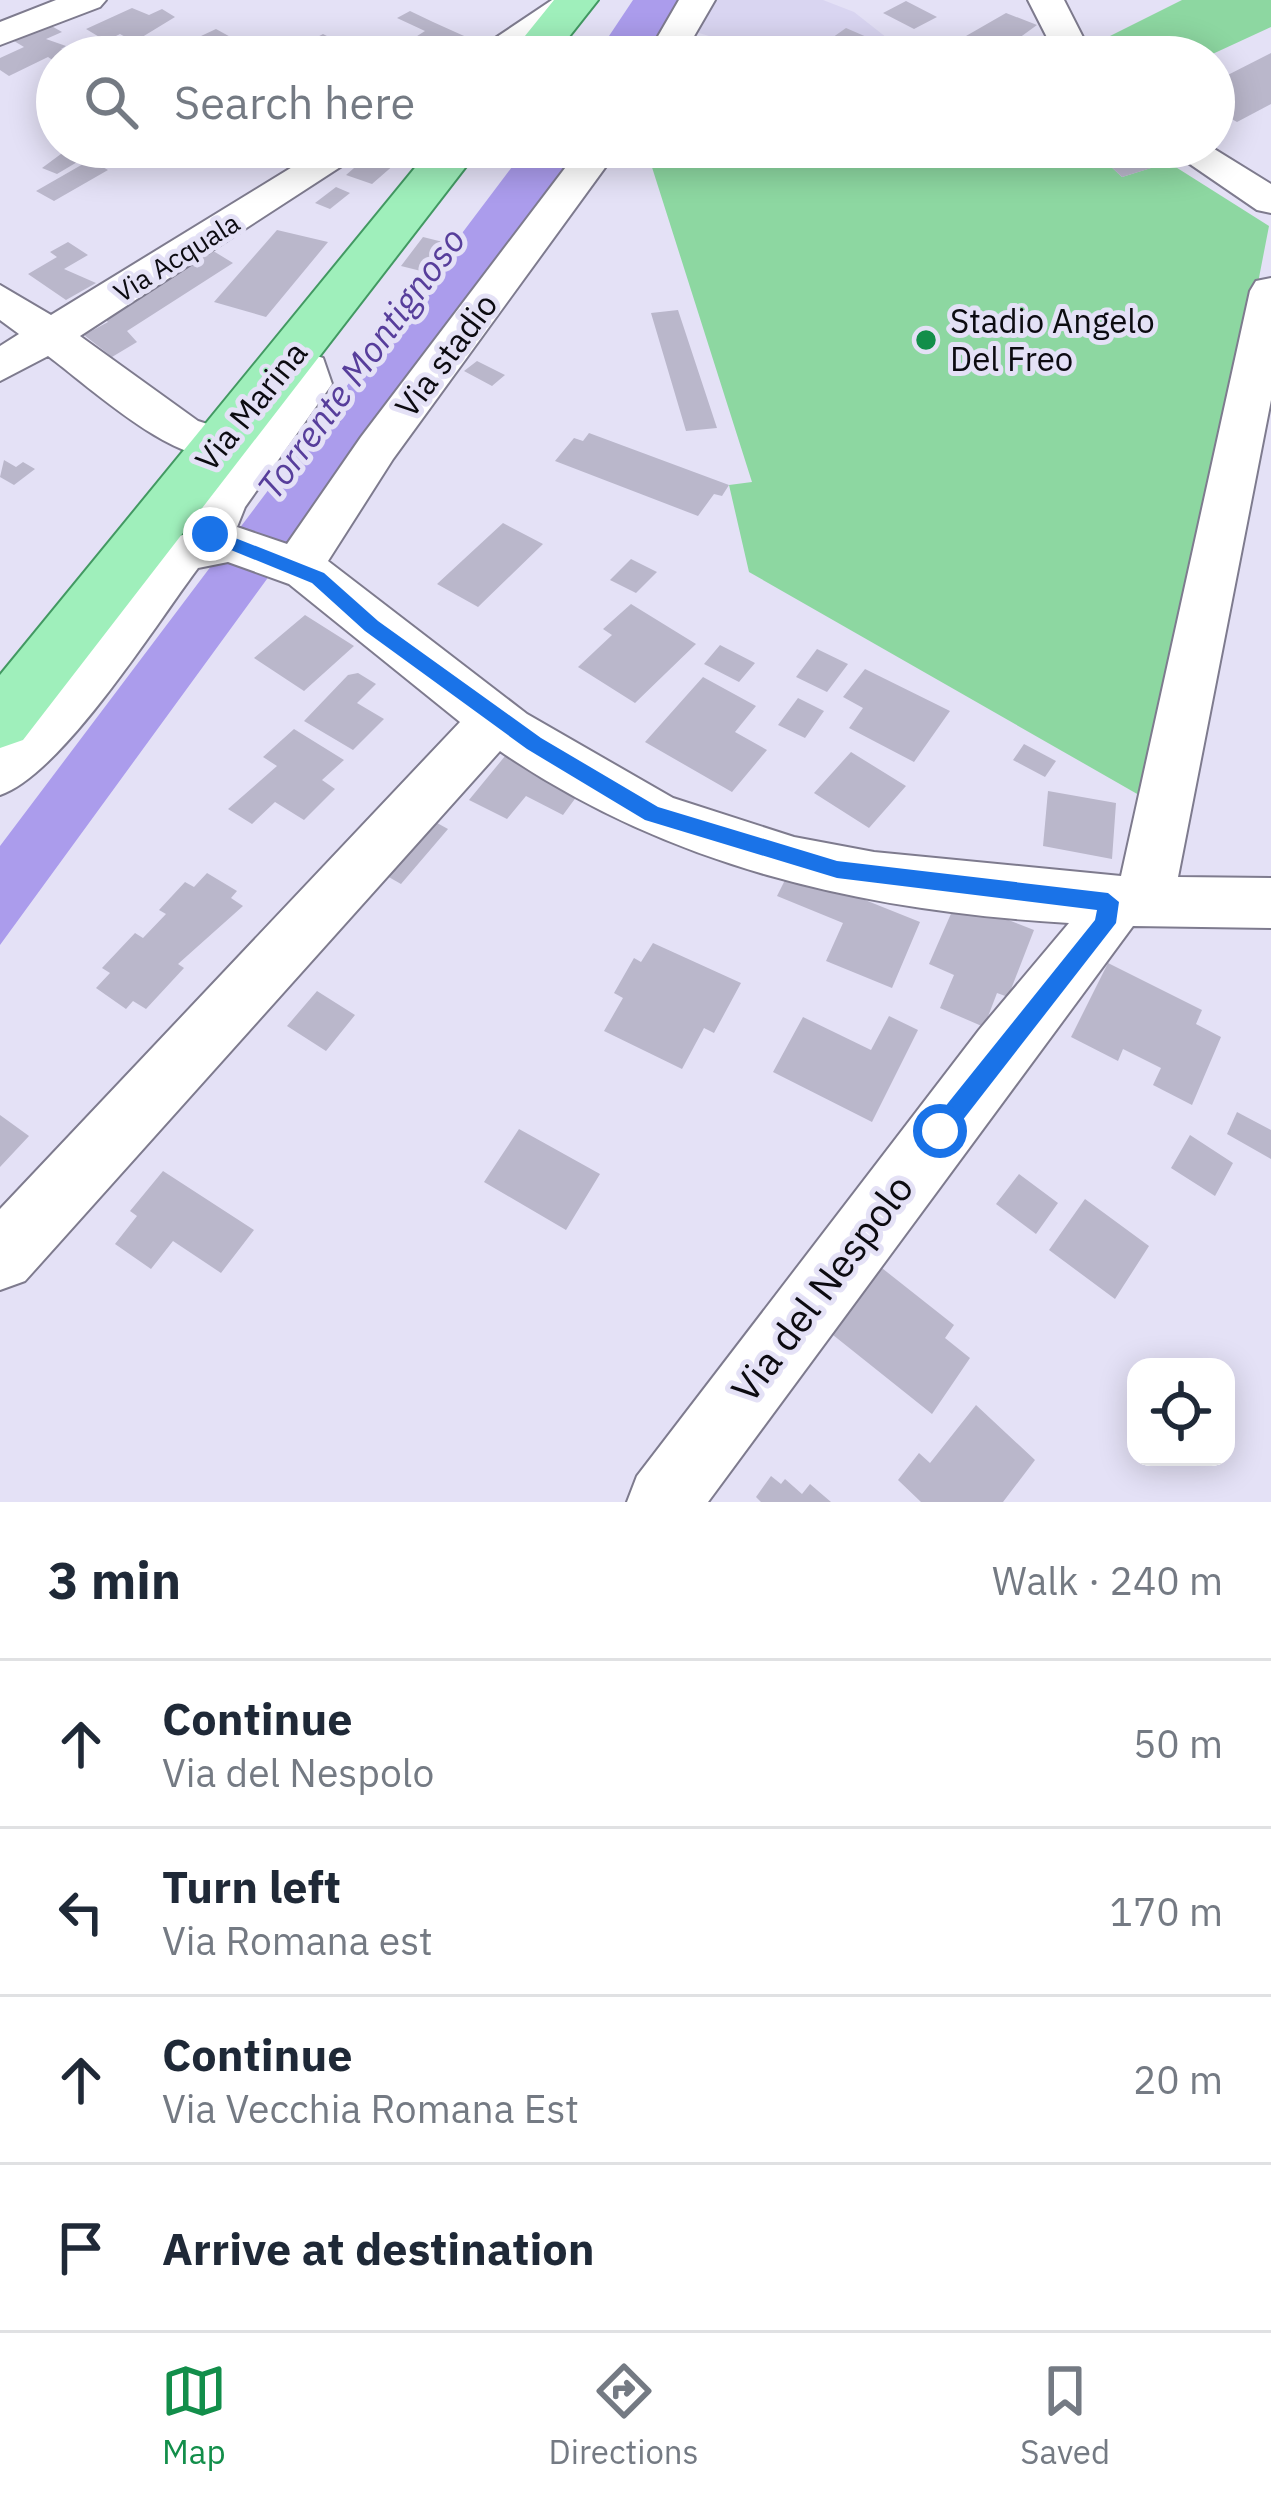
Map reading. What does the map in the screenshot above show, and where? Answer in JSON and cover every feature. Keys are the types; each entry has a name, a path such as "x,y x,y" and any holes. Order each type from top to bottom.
{"main road":[{"path":"547,36 577,0"},
{"name":"Via Marina","path":"0,722 440,168"}],"street":[{"path":"0,34 88,0"},
{"path":"519,36 577,0"},
{"path":"676,36 697,0"},
{"path":"1046,0 1064,36"},
{"name":"Via Acquala","path":"0,366 319,168"},
{"name":"Via stadio","path":"290,565 585,168"},
{"path":"1217,168 1271,202"},
{"name":"Via del Nespolo","path":"663,1502 1001,1050 1126,903 1271,291"},
{"path":"0,299 182,432 219,444"},
{"path":"287,362 307,368 310,384 212,519 210,534 290,565 497,718 652,814 837,870 1126,903 1271,903"},
{"path":"0,772 58,715 182,553 226,544"},
{"path":"2,1257 497,718"}],"shaded area":[{"path":"633,0 686,0 662,36 609,36"},
{"path":"706,0 823,0 854,12 885,36 709,36 689,30"},
{"path":"511,168 567,168 0,945 0,846"}],"green space":[{"path":"1182,0 1271,0 1271,27 1235,44 1235,36 1110,36"},
{"path":"652,168 1112,168 1122,177 1151,168 1177,168 1269,226 1178,696 1139,795 749,572 729,485 752,482"}],"building":[{"path":"906,1 937,17 914,29 883,13"},
{"path":"132,8 149,15 162,9 175,17 144,36 98,36 86,29"},
{"path":"410,11 464,36 417,36 425,31 397,18"},
{"path":"1006,13 1037,25 1022,36 966,36"},
{"path":"48,24 62,32 36,36 36,63 9,76 0,70 0,58 24,47 14,41"},
{"path":"846,28 864,36 835,36"},
{"path":"216,29 229,36 201,36"},
{"path":"1271,53 1271,104 1237,122 1235,121 1235,71"},
{"path":"76,168 108,170 54,201 36,191"},
{"path":"354,168 390,168 372,184 346,175"},
{"path":"1112,168 1151,168 1122,177"},
{"path":"336,187 350,193 330,209 315,203"},
{"path":"277,230 328,242 266,317 214,302"},
{"path":"423,237 443,242 421,271 401,266"},
{"path":"68,242 88,255 64,269 96,283 66,300 28,274 57,257 50,252"},
{"path":"210,249 233,263 127,331 137,342 112,357 84,335 108,322 102,317"},
{"path":"678,310 717,428 686,431 651,313"},
{"path":"477,361 505,375 492,386 464,371"},
{"path":"589,433 729,485 722,496 714,494 698,516 555,461 574,438 583,441"},
{"path":"4,460 35,469 14,485 0,477"},
{"path":"503,523 543,544 478,607 437,584"},
{"path":"631,559 657,572 636,593 610,580"},
{"path":"631,604 696,644 635,703 578,667 612,635 603,629"},
{"path":"305,615 354,646 304,691 254,658"},
{"path":"720,645 755,663 739,682 704,664"},
{"path":"817,649 848,664 827,692 796,677"},
{"path":"865,669 950,711 914,762 849,728 863,708 843,697"},
{"path":"358,673 376,684 357,703 384,719 353,750 304,721 348,675"},
{"path":"703,677 756,706 735,732 767,750 732,792 645,742"},
{"path":"798,698 824,711 805,738 778,725"},
{"path":"294,729 344,760 322,780 335,789 304,820 275,802 252,824 228,809 277,766 263,757"},
{"path":"1024,744 1056,761 1045,777 1013,760"},
{"path":"510,750 550,770 543,779 577,796 563,815 526,796 507,819 469,800"},
{"path":"851,752 906,786 869,828 814,793"},
{"path":"1048,791 1116,803 1112,859 1043,846"},
{"path":"428,818 448,829 401,884 380,872"},
{"path":"790,870 920,922 892,988 826,961 843,923 777,896"},
{"path":"207,873 237,891 231,898 243,906 178,964 184,968 146,1009 133,1001 126,1009 96,988 110,973 102,968 135,933 143,938 166,914 159,910 185,882 194,887"},
{"path":"957,900 1034,930 1008,997 997,993 984,1027 940,1008 954,975 929,964"},
{"path":"653,943 741,983 714,1033 704,1028 682,1069 604,1031 623,998 614,993 634,958 641,962"},
{"path":"1108,963 1202,1010 1196,1024 1221,1037 1192,1105 1153,1085 1161,1068 1123,1049 1118,1061 1071,1037"},
{"path":"317,991 355,1015 326,1051 287,1026"},
{"path":"889,1016 918,1030 872,1122 773,1072 803,1017 871,1050"},
{"path":"1237,1112 1271,1130 1271,1159 1227,1134"},
{"path":"0,1115 29,1136 0,1167"},
{"path":"519,1129 600,1174 566,1230 484,1182"},
{"path":"1190,1135 1233,1163 1215,1196 1171,1168"},
{"path":"163,1171 254,1230 221,1273 173,1241 151,1269 115,1244 137,1216 130,1211"},
{"path":"1019,1174 1058,1203 1036,1234 996,1204"},
{"path":"1085,1199 1149,1246 1115,1299 1049,1250"},
{"path":"873,1261 954,1325 945,1338 970,1358 932,1414 823,1327"},
{"path":"976,1405 1035,1460 1003,1502 921,1502 898,1480 919,1453 930,1463"},
{"path":"771,1476 781,1484 785,1479 802,1494 810,1484 831,1502 761,1502 756,1497"}],"place":[{"name":"Stadio Angelo Del Freo","path":"926,340"}],"route":[{"path":"210,534 318,578 371,626 534,744 652,814 837,870 1108,902 1105,923 940,1131"}],"water label":[{"name":"Torrente Montignoso","path":"361,363"}]}
